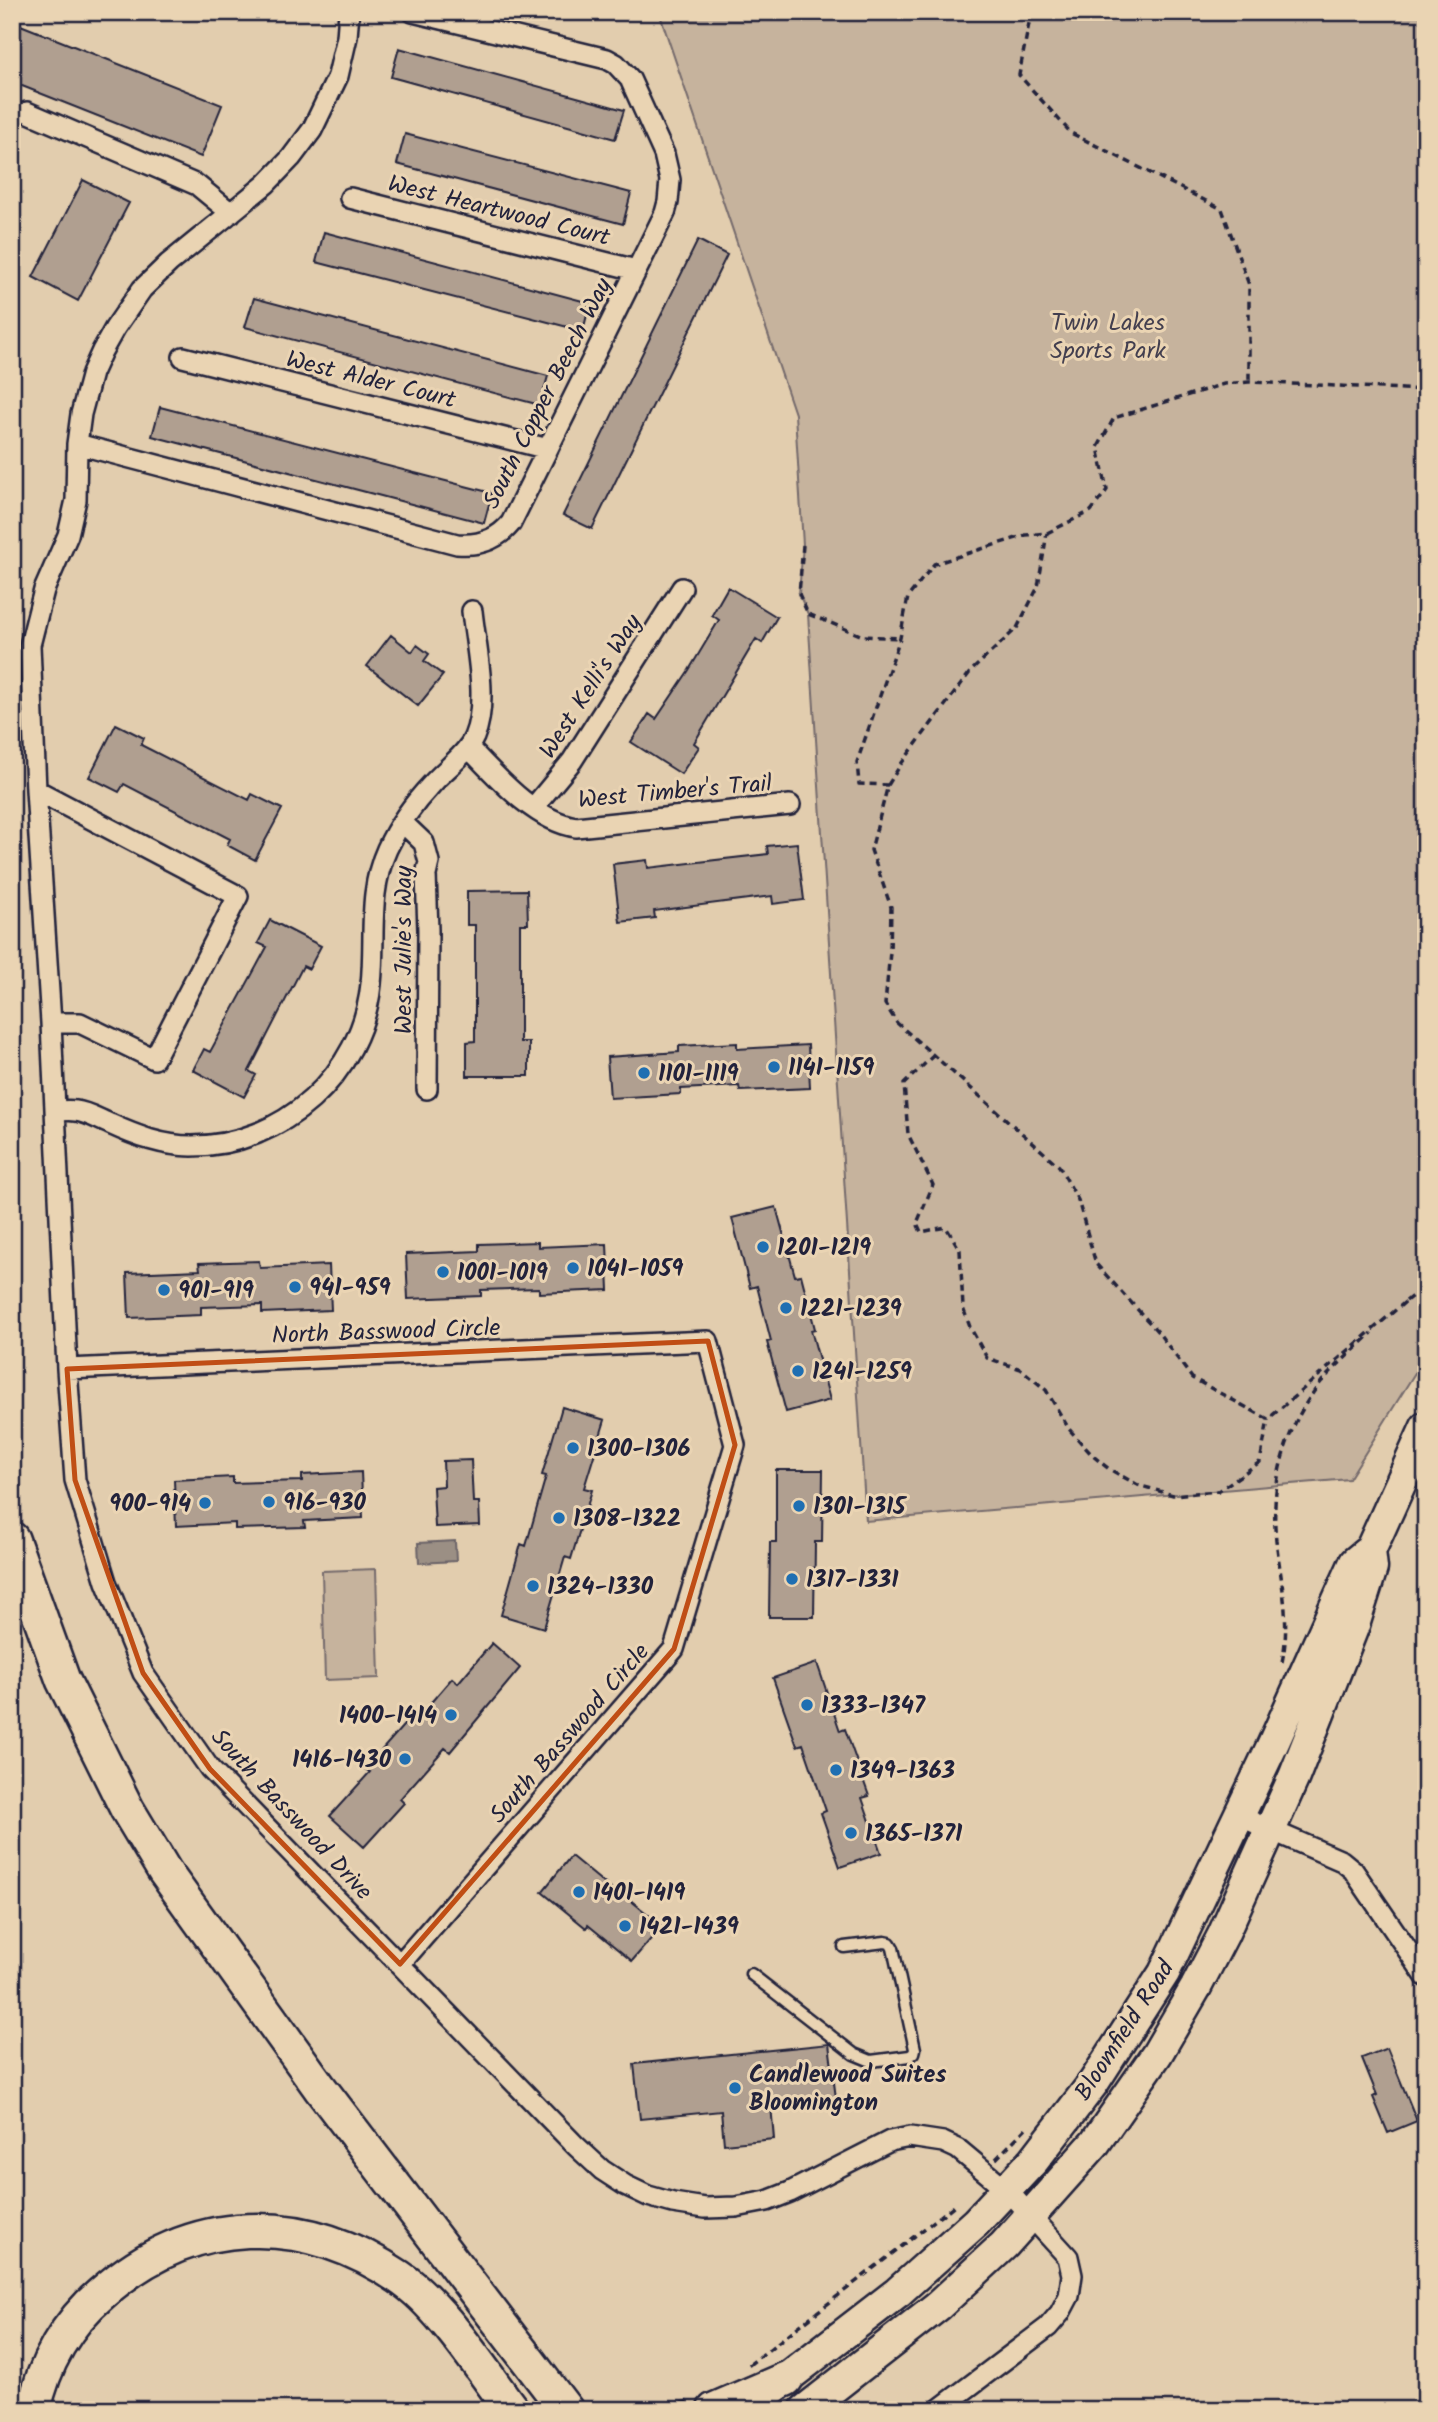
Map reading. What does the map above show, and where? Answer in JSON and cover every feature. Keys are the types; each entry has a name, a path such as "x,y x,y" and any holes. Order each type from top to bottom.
{"highway":[{"path":"12,1539 63,1680 127,1809 166,1872 320,2088 557,2399 588,2410"},
{"path":"34,2410 50,2361 67,2331 90,2303 118,2278 151,2257 184,2242 219,2233 256,2230 298,2233 336,2244 372,2260 402,2278 429,2302 512,2410"},
{"path":"705,2404 786,2379"}],"main road":[{"name":"Bloomfield Road","path":"745,2410 898,2292 975,2222 1019,2202 1095,2143 1157,2054 1202,1976 1271,1830 1354,1625 1371,1568 1370,1551 1426,1427"},
{"name":"Bloomfield Road","path":"805,2410 939,2305 1004,2245 1034,2160 1071,2113 1142,2010 1181,1940 1354,1562 1370,1551"}],"street":[{"name":"South Basswood Drive","path":"349,12 347,37 338,76 312,130 291,158 266,184 154,277 131,303 92,373 77,444 76,500 41,599 30,645 75,1480 106,1582 143,1672 210,1769 602,2170 648,2196 673,2203 705,2208 736,2207 767,2201 790,2192 890,2141 910,2137 935,2140 958,2149 1019,2202 1068,2257 1072,2275 1069,2297 1048,2327 938,2410"},
{"name":"South Copper Beech Way","path":"77,444 457,544 471,545 495,538 512,523 664,213 670,180 664,154 631,79 616,64 607,59 414,12"},
{"path":"27,112 197,185 231,213"},
{"name":"West Heartwood Court","path":"350,198 636,270"},
{"name":"West Alder Court","path":"183,357 548,449"},
{"name":"West Kelli's Way","path":"534,807 572,761 682,588"},
{"path":"55,1111 79,1111 145,1138 169,1144 190,1146 227,1142 273,1127 309,1102 337,1072 353,1046 363,1021 371,983 372,919 376,884 388,847 402,822 430,785 468,747 477,726 481,708 472,611"},
{"name":"West Timber's Trail","path":"468,747 518,796 564,825 576,827 790,805"},
{"path":"36,790 238,897 154,1059 80,1023 51,1023"},
{"name":"West Julie's Way","path":"402,822 424,843 429,862 426,875 427,1089"},
{"name":"North Basswood Circle","path":"67,1369 708,1341"},
{"name":"South Basswood Circle","path":"400,1964 674,1649 735,1444 708,1341"},
{"path":"1240,1816 1342,1861 1353,1870 1426,1977"}],"lane":[{"path":"751,1974 855,2054 871,2061 910,2056 915,2049 890,1943 844,1947"}],"path":[{"path":"1033,12 1019,75 1071,133 1222,209 1249,285 1249,382"},
{"path":"888,785 859,784 856,762 900,638 908,597 934,564 1026,534 1047,533 1091,511 1107,490 1098,447 1114,418 1224,384 1249,382 1426,390"},
{"path":"1047,533 1038,587 1017,628 971,671 888,785 871,850 891,907 885,1004 897,1023 1059,1166 1078,1200 1096,1264 1158,1332 1192,1378 1268,1419"},
{"path":"803,545 799,594 808,614 863,636 900,638"},
{"path":"934,1055 904,1084 908,1134 933,1185 917,1223 921,1232 946,1227 960,1250 963,1308 986,1358 1021,1369 1046,1390 1069,1429 1093,1456 1109,1469 1138,1485 1173,1495 1218,1491 1260,1462 1268,1419 1426,1284"},
{"path":"1281,1663 1286,1642 1286,1621 1274,1501 1289,1435 1303,1406 1324,1379 1405,1302"},
{"path":"1002,2153 1028,2125"},
{"path":"745,2368 961,2200"},
{"path":"635,2410 705,2404"}],"highlighted area":[{"path":"708,1341 735,1445 674,1649 400,1964 210,1769 143,1673 75,1480 67,1369"}],"green space":[{"name":"Twin Lakes Sports Park","path":"659,12 1426,12 1426,1355 1349,1479 866,1521 808,614 799,594 803,545 795,414"},
{"path":"376,1569 379,1678 325,1680 322,1571"}],"shaded area":[{"path":"455,1541 456,1561 419,1563 418,1543"}],"building":[{"path":"18,24 222,105 201,157 12,82 12,40"},
{"path":"399,48 624,110 615,139 391,77"},
{"path":"405,134 631,193 623,224 397,164"},
{"path":"83,180 129,203 78,301 33,277"},
{"path":"324,232 590,303 583,331 316,262"},
{"path":"698,240 727,255 592,529 563,515"},
{"path":"254,298 548,376 540,405 245,327"},
{"path":"160,407 492,493 484,523 152,436"},
{"path":"728,587 777,617 762,643 756,639 694,743 699,747 681,774 631,742 649,714 656,719 689,670 719,620 712,615"},
{"path":"391,635 412,652 417,645 429,654 424,661 443,675 418,706 367,666"},
{"path":"116,724 144,738 141,745 249,800 252,794 282,809 255,860 227,845 230,839 124,784 119,792 89,777"},
{"path":"797,843 804,900 773,904 772,896 654,911 655,918 620,922 613,864 647,860 648,868 768,854 767,846"},
{"path":"527,890 528,924 520,924 520,1042 529,1042 529,1076 467,1076 467,1042 475,1041 475,925 467,925 467,891"},
{"path":"270,920 321,946 309,969 303,966 249,1071 256,1075 244,1097 193,1070 204,1049 210,1052 267,947 258,943"},
{"path":"737,1043 737,1049 808,1045 810,1088 740,1091 739,1086 681,1089 681,1094 610,1098 607,1057 679,1052 679,1046"},
{"path":"776,1207 795,1276 801,1275 815,1329 811,1330 830,1400 786,1412 767,1342 771,1341 757,1286 750,1288 732,1218"},
{"path":"538,1242 538,1247 607,1244 609,1290 539,1293 539,1288 481,1290 481,1296 408,1299 406,1254 479,1251 479,1244"},
{"path":"259,1261 260,1268 329,1265 331,1310 262,1313 262,1305 201,1307 201,1315 129,1318 127,1273 200,1270 199,1263"},
{"path":"562,1407 605,1420 584,1488 592,1490 571,1559 565,1557 544,1628 501,1615 521,1544 526,1546 546,1476 542,1475"},
{"path":"471,1460 473,1502 479,1502 480,1525 435,1527 433,1487 444,1486 443,1461"},
{"path":"776,1470 823,1470 822,1542 815,1542 814,1617 769,1617 770,1542 776,1542"},
{"path":"361,1472 363,1518 304,1521 305,1527 235,1529 235,1523 176,1526 174,1480 233,1477 233,1483 302,1481 302,1475"},
{"path":"492,1643 520,1668 450,1752 445,1748 400,1799 404,1803 364,1847 330,1816 370,1772 365,1769 410,1718 414,1722 452,1678 458,1683"},
{"path":"817,1663 840,1731 845,1729 869,1796 862,1798 881,1853 840,1867 821,1813 826,1811 803,1744 797,1746 773,1678"},
{"path":"571,1856 662,1926 632,1961 542,1892"},
{"name":"Candlewood Suites Bloomington","path":"829,2044 836,2098 771,2105 774,2139 724,2144 721,2111 640,2119 634,2064"},
{"path":"1387,2048 1417,2121 1388,2133 1373,2097 1377,2095 1362,2058"}],"place":[{"name":"1141-1159","path":"774,1067"},
{"name":"1101-1119","path":"644,1073"},
{"name":"1201-1219","path":"763,1247"},
{"name":"1041-1059","path":"573,1268"},
{"name":"1001-1019","path":"443,1272"},
{"name":"941-959","path":"295,1287"},
{"name":"901-919","path":"164,1290"},
{"name":"1221-1239","path":"786,1308"},
{"name":"1241-1259","path":"798,1371"},
{"name":"1300-1306","path":"573,1448"},
{"name":"916-930","path":"269,1502"},
{"name":"900-914","path":"205,1503"},
{"name":"1301-1315","path":"799,1506"},
{"name":"1308-1322","path":"559,1518"},
{"name":"1317-1331","path":"792,1579"},
{"name":"1324-1330","path":"533,1586"},
{"name":"1333-1347","path":"807,1705"},
{"name":"1400-1414","path":"451,1715"},
{"name":"1416-1430","path":"405,1759"},
{"name":"1349-1363","path":"836,1770"},
{"name":"1365-1371","path":"851,1833"},
{"name":"1401-1419","path":"579,1892"},
{"name":"1421-1439","path":"625,1926"},
{"name":"Candlewood Suites Bloomington","path":"735,2088"}]}
